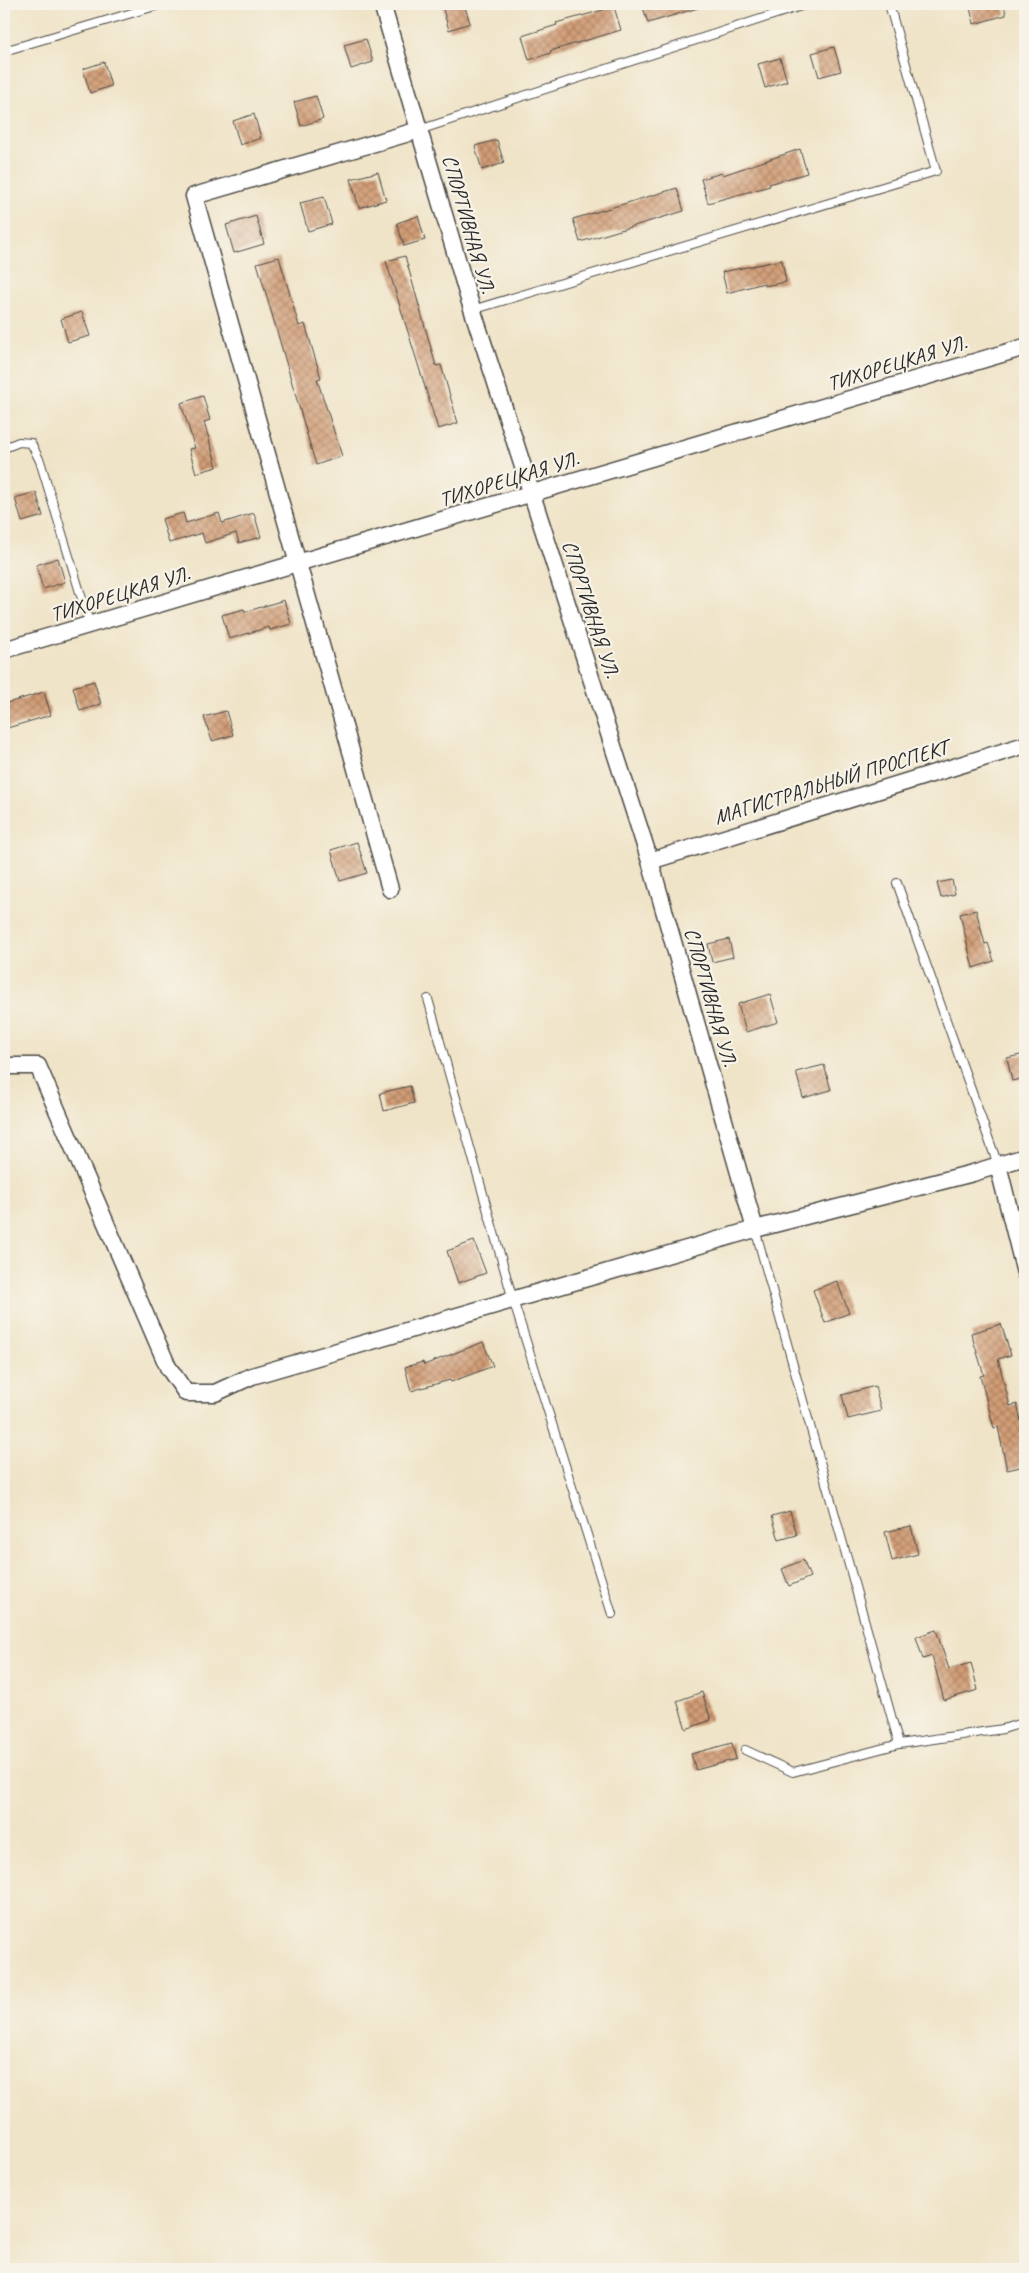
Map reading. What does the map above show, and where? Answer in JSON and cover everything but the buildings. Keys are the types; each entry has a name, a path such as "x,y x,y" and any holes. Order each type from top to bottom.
{"street":[{"name":"СПОРТИВНАЯ УЛ.","path":"382,4 472,310 650,861 755,1230"},
{"path":"390,888 194,196 419,130"},
{"name":"ТИХОРЕЦКАЯ УЛ.","path":"4,650 1025,347"},
{"name":"МАГИСТРАЛЬНЫЙ ПРОСПЕКТ","path":"650,861 1025,745"},
{"path":"4,1066 38,1066 168,1366 186,1392 215,1393 252,1376 755,1230 973,1173 1025,1157"},
{"path":"998,1166 1025,1273"}],"lane":[{"path":"4,51 162,4"},
{"path":"419,130 808,4"},
{"path":"472,310 936,171 890,4"},
{"path":"4,448 19,442 31,443 40,461 90,625"},
{"path":"896,883 998,1166"},
{"path":"428,999 513,1300 612,1614"},
{"path":"755,1230 899,1744"},
{"path":"745,1750 793,1772 899,1744 1003,1729 1025,1722"}]}
